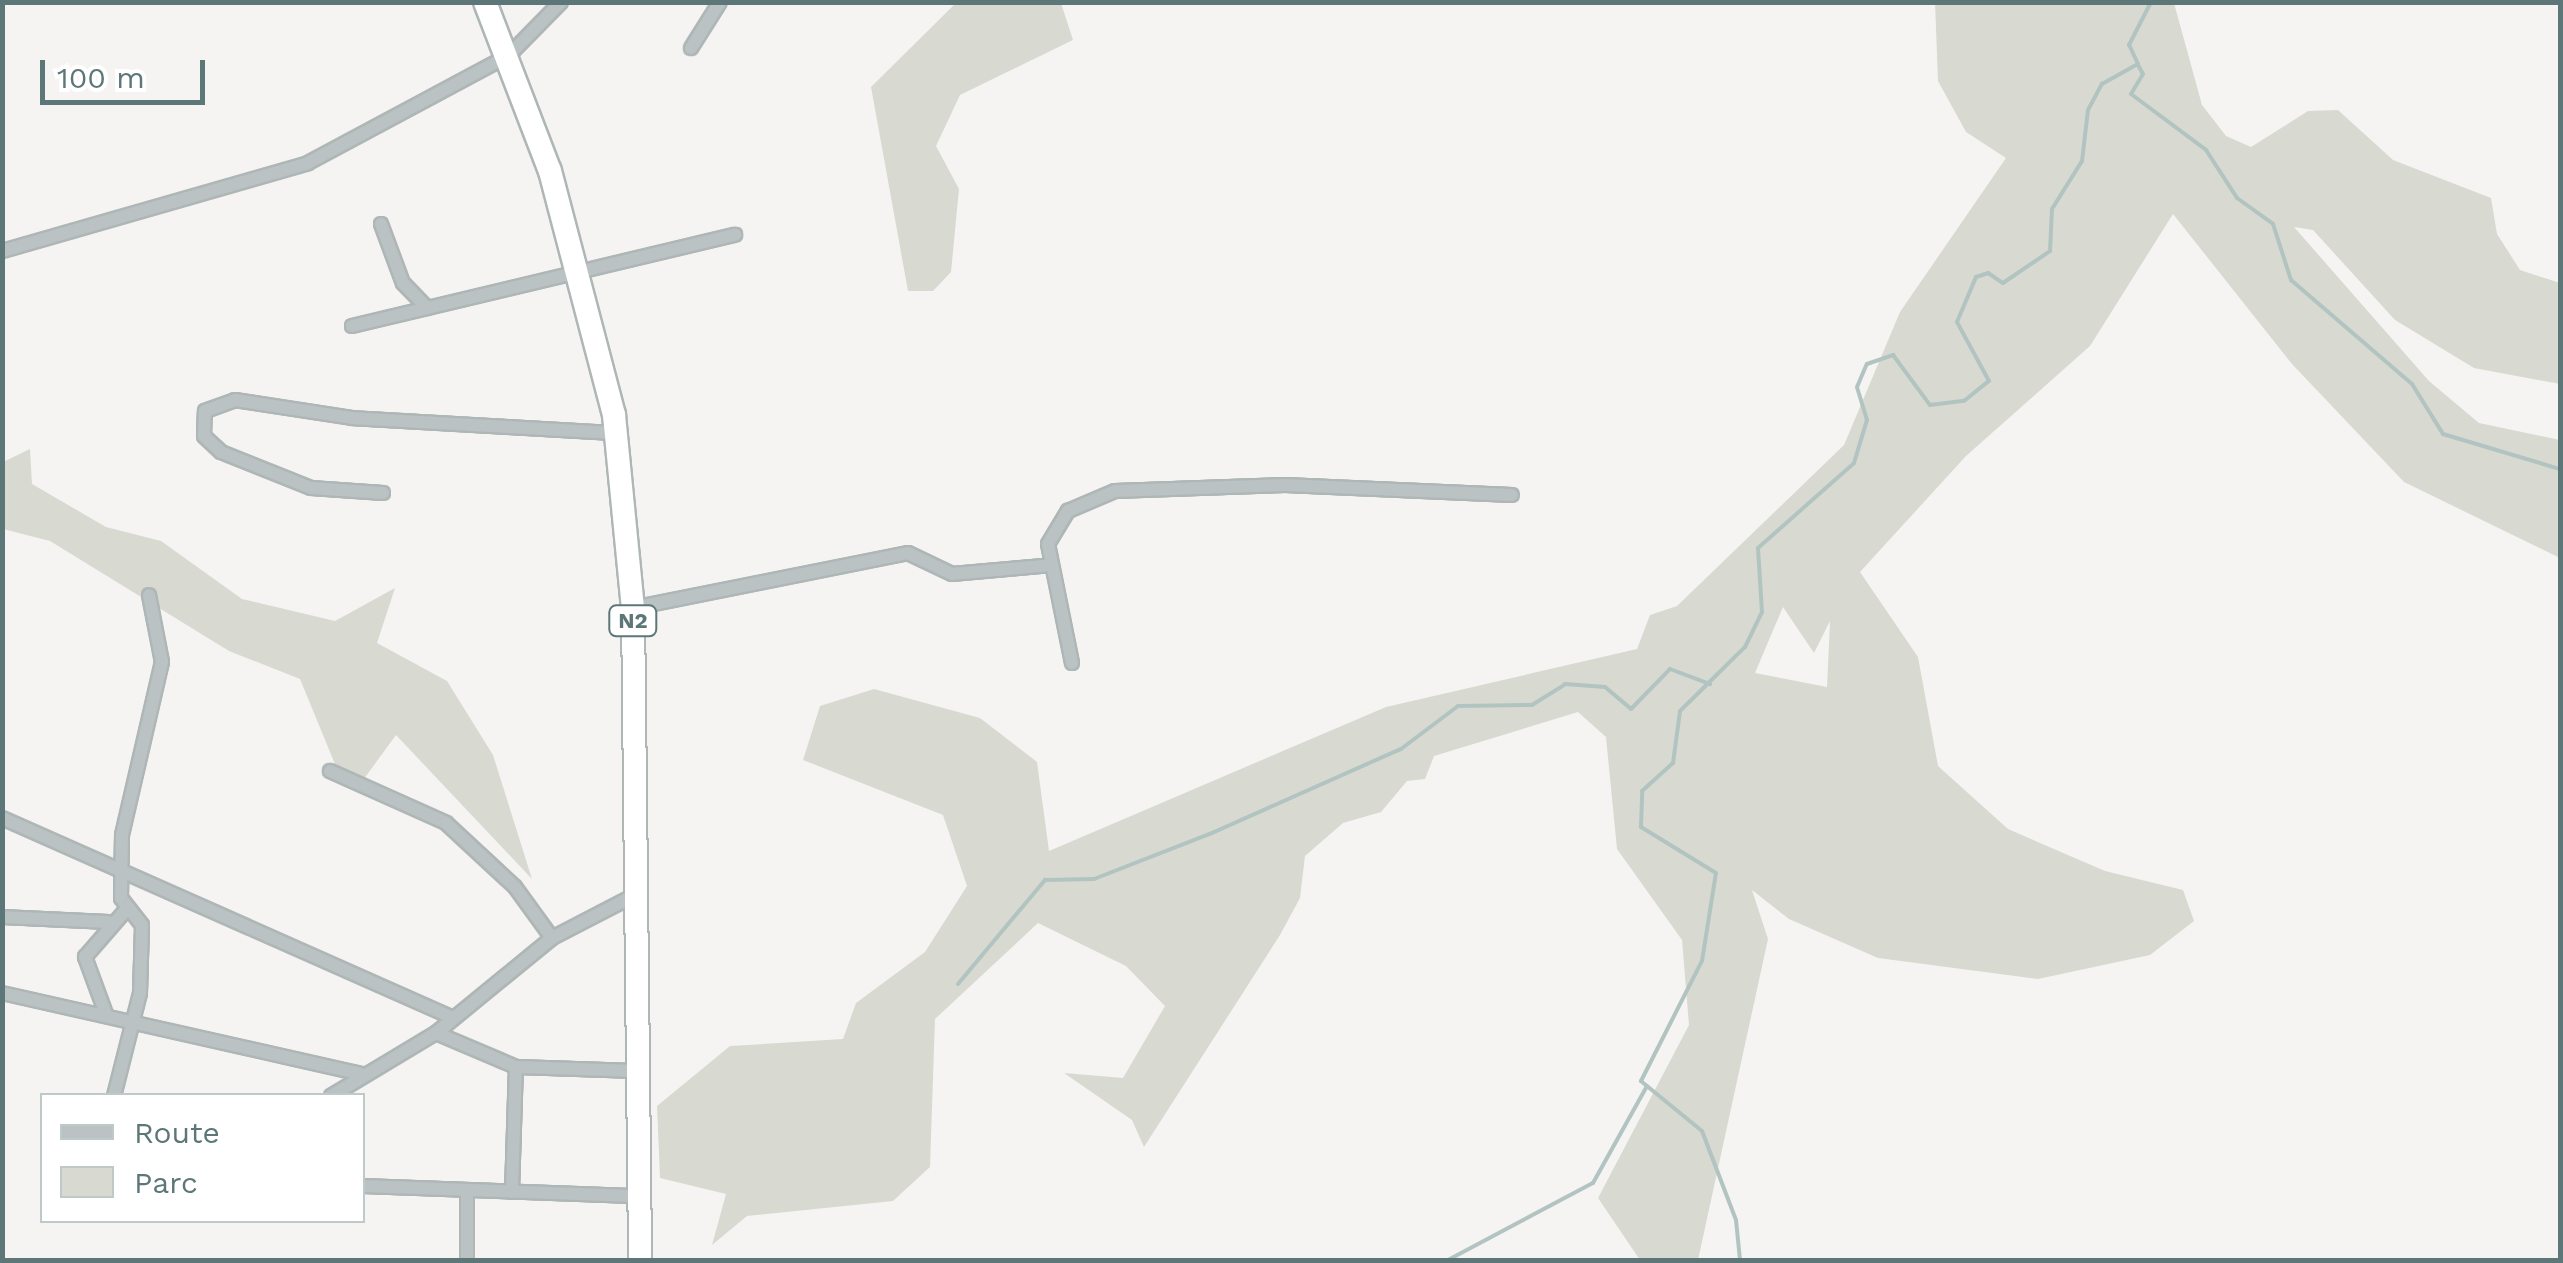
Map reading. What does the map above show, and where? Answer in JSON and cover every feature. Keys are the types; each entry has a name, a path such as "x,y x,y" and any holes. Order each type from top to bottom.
{"highway":[{"name":"N2","path":"485,2 509,55 581,271 616,434 633,608 633,896 640,1260"}],"street":[{"path":"2,251 308,163 509,55 561,2"},
{"path":"692,48 720,2"},
{"path":"381,224 404,283 427,308"},
{"path":"352,326 735,234"},
{"path":"383,493 310,488 221,452 204,436 205,412 235,400 352,418 616,434"},
{"path":"1072,663 1048,544 1068,511 1115,491 1285,485 1512,495"},
{"path":"633,608 908,553 952,574 1052,566"},
{"path":"115,1093 136,1022 143,936 125,911 122,868 130,785 162,662 149,595"},
{"path":"330,772 446,824 515,887 552,938"},
{"path":"2,818 450,1016"},
{"path":"348,1090 361,1074 436,1033 450,1016 552,938 633,896"},
{"path":"106,1014 85,957 108,922 125,911"},
{"path":"2,917 108,922"},
{"path":"2,992 361,1074"},
{"path":"436,1033 516,1067 637,1070"},
{"path":"512,1192 516,1067"},
{"path":"365,1186 467,1193 640,1196"},
{"path":"466,1260 467,1193"}],"green space":[{"path":"957,2 1061,3 1073,40 960,95 936,146 959,189 951,272 933,291 908,291 871,87"},
{"path":"1935,2 2174,3 2202,105 2226,136 2251,147 2308,111 2338,110 2393,160 2491,198 2497,234 2520,270 2560,283 2560,384 2474,368 2395,320 2313,230 2294,227 2429,381 2479,423 2560,440 2560,558 2404,482 2292,364 2173,214 2090,346 1966,456 1860,572 1918,657 1938,766 2008,829 2105,871 2183,890 2194,921 2150,955 2038,979 1878,958 1789,919 1752,890 1768,939 1698,1260 1640,1260 1598,1198 1689,1025 1682,940 1617,849 1606,737 1578,712 1434,756 1425,779 1407,781 1381,812 1343,823 1305,856 1300,898 1280,935 1144,1147 1132,1120 1064,1073 1123,1078 1165,1006 1126,966 1038,923 935,1019 930,1167 893,1201 747,1216 712,1245 726,1194 660,1178 657,1106 730,1046 843,1039 856,1003 925,952 967,886 943,815 803,760 820,706 874,689 980,718 1037,762 1049,851 1386,707 1637,649 1650,615 1677,606 1844,445 1900,312 2006,158 1966,132 1938,81","holes":["1783,607 1814,653 1830,621 1827,687 1755,673"]},
{"path":"30,449 32,484 106,527 161,541 242,599 335,621 395,588 377,643 447,681 493,755 532,879 396,735 358,787 337,769 300,679 229,651 50,541 3,529 3,462"}],"waterway":[{"path":"1740,1260 1736,1220 1702,1131 1641,1081 1702,961 1716,873 1641,827 1642,791 1673,763 1680,711 1745,647 1762,612 1758,548 1854,463 1867,420 1857,387 1867,364 1893,355 1930,405 1964,401 1989,381 1957,322 1976,277 1988,273 2003,283 2050,251 2052,209 2082,161 2088,110 2102,84 2138,64 2129,45 2151,2"},
{"path":"2138,65 2143,74 2131,94 2206,150 2237,198 2273,224 2291,280 2412,384 2443,434 2560,469"},
{"path":"958,984 1045,880 1094,879 1212,833 1401,749 1458,706 1532,705 1565,684 1605,687 1631,709 1670,669 1710,684"},
{"path":"1448,1260 1593,1183 1647,1086"}]}
